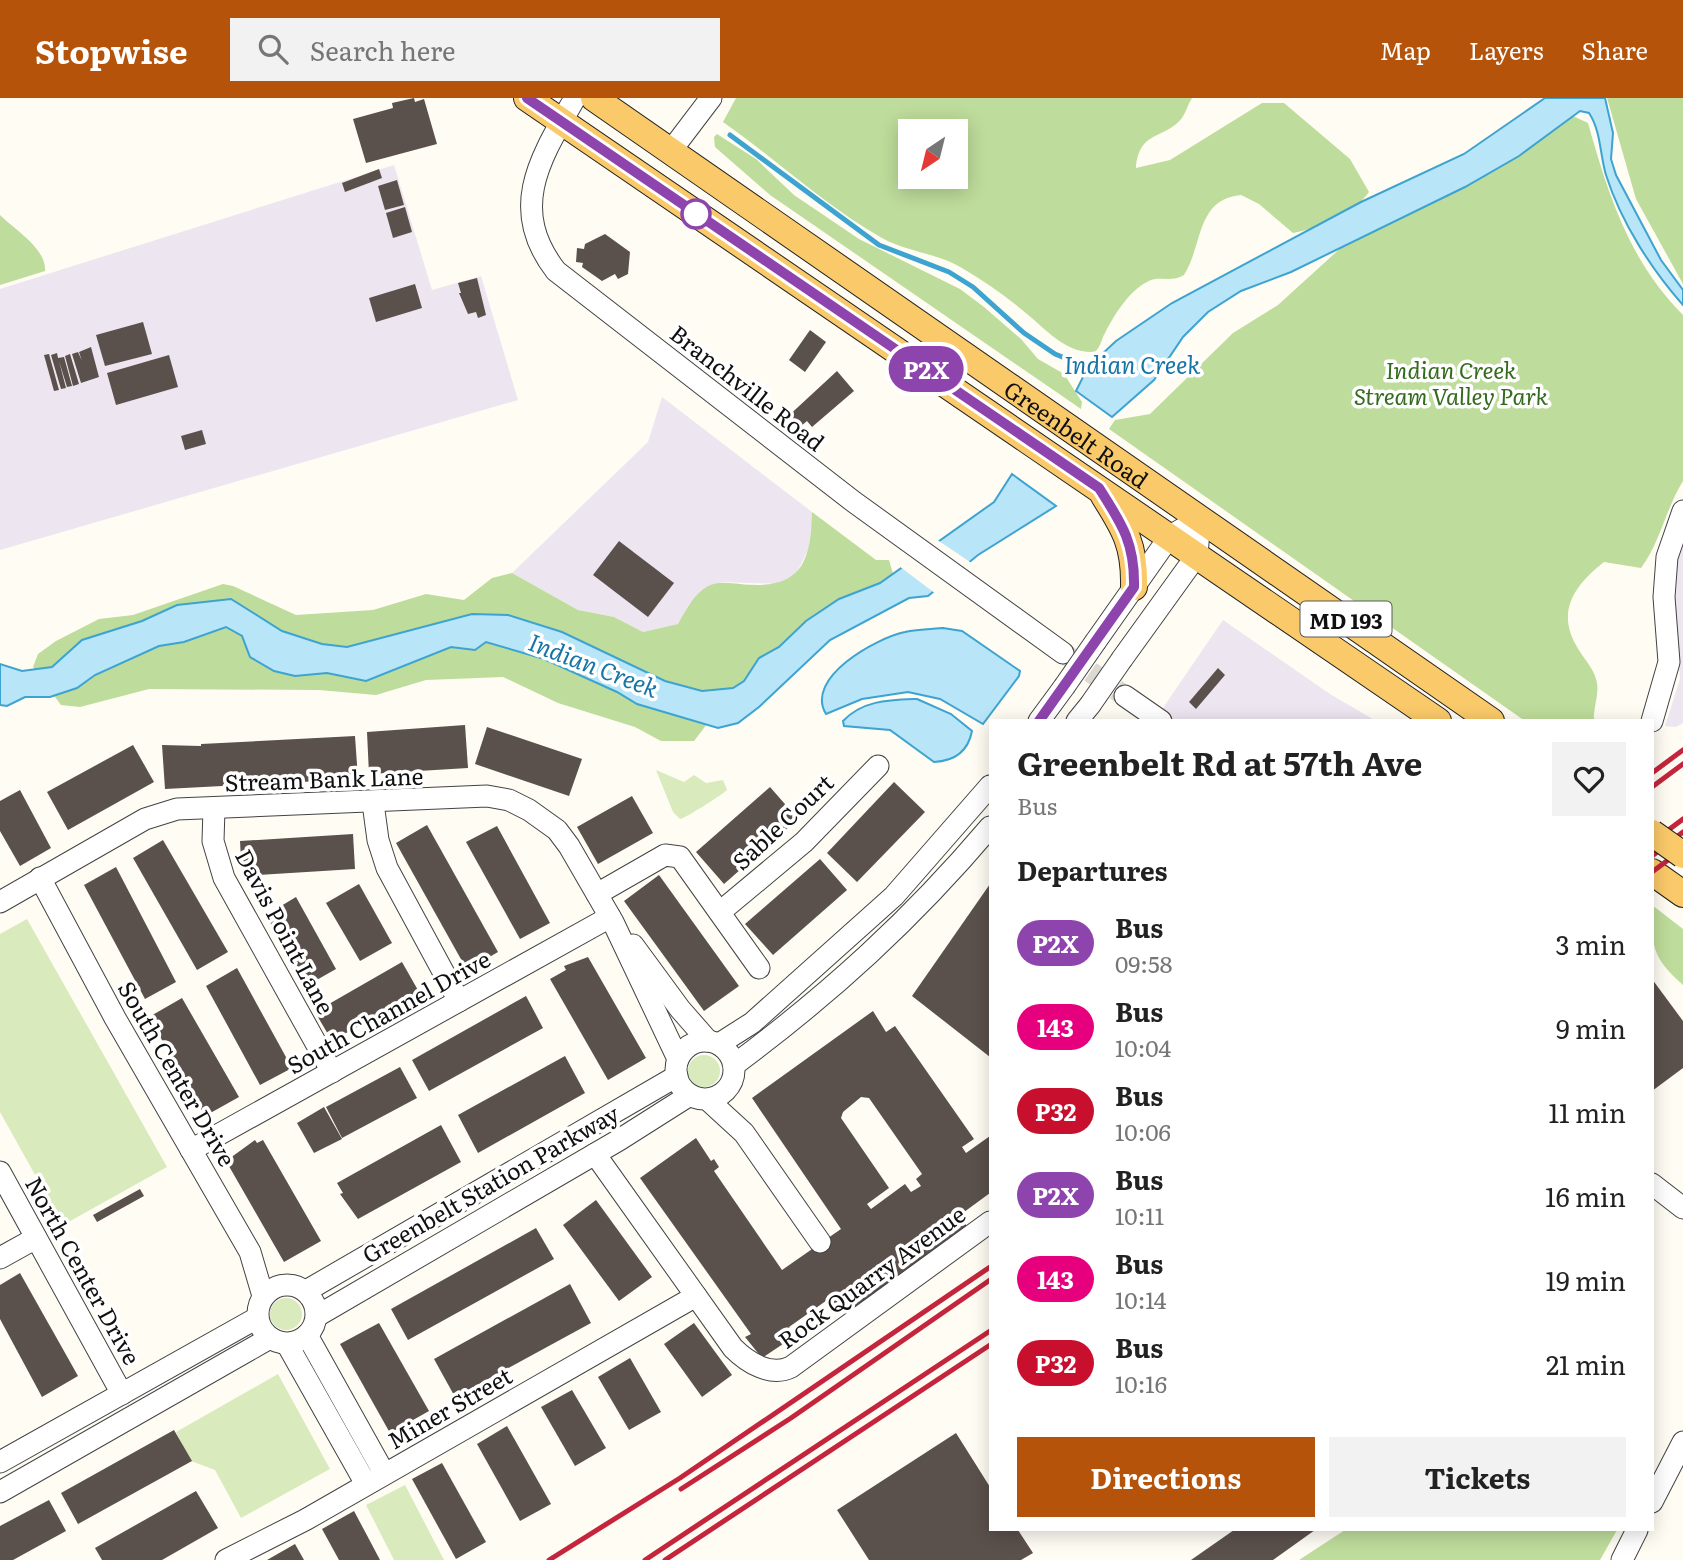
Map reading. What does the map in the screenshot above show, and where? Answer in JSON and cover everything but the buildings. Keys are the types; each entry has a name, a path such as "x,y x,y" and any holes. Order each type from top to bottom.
{"main road":[{"name":"Greenbelt Road","path":"527,98 1435,719"},
{"name":"Greenbelt Road","path":"594,98 1488,719"},
{"path":"1099,488 1128,534 1135,564 1134,587"},
{"path":"1654,834 1683,855"},
{"path":"1654,873 1683,894"}],"street":[{"name":"Branchville Road","path":"575,98 538,167 531,201 540,246 556,271 962,583 1063,653"},
{"path":"670,152 711,98"},
{"path":"1653,719 1669,662 1664,597 1667,557 1683,511"},
{"path":"1040,719 1170,536 1200,519"},
{"path":"1084,713 1197,555 1200,519"},
{"path":"1125,696 1158,719"},
{"name":"Sable Court","path":"720,912 804,842 878,766"},
{"path":"744,1133 699,1098 677,1067 688,1047 714,1043 752,1023 894,896 989,787"},
{"name":"Stream Bank Lane","path":"0,902 145,819 177,810 487,796 509,800 557,830 611,920 677,1067"},
{"path":"373,803 378,839 387,868 459,1001"},
{"name":"Davis Point Lane","path":"214,809 213,841 224,878 332,1072"},
{"path":"734,1065 804,1013 891,936 989,828"},
{"path":"597,894 665,855 673,855 684,861 760,968"},
{"name":"South Center Drive","path":"40,878 250,1252 263,1296"},
{"name":"Stream Bank Lane","path":"611,920 714,1043"},
{"name":"South Channel Drive","path":"191,1150 611,920"},
{"path":"699,1098 720,1096 729,1088 734,1077 734,1065 729,1053 714,1043"},
{"name":"Greenbelt Station Parkway","path":"306,1291 677,1067"},
{"path":"729,1088 744,1133 820,1242"},
{"name":"Greenbelt Station Parkway","path":"317,1316 595,1154 699,1098"},
{"name":"Rock Quarry Avenue","path":"595,1154 744,1359 770,1370 784,1371 989,1223"},
{"name":"North Center Drive","path":"0,1172 122,1394"},
{"path":"1654,1186 1683,1208"},
{"path":"0,1258 37,1238"},
{"path":"0,1492 288,1339 317,1316 314,1302 306,1291 281,1285 263,1296 257,1318 261,1329 288,1339 375,1479"},
{"name":"Miner Street","path":"226,1560 375,1479 696,1296"},
{"path":"0,1462 257,1318"},
{"path":"1654,1498 1683,1442"},
{"path":"1622,1560 1636,1531"}],"shaded area":[{"path":"394,165 432,290 481,276 518,400 0,550 0,289"},
{"path":"662,397 812,512 812,524 808,550 795,576 780,584 723,582 708,586 687,607 678,624 643,632 614,617 578,610 512,573 648,442"},
{"path":"1683,536 1683,723 1676,727 1665,726 1680,679 1673,572"},
{"path":"1223,620 1330,694 1373,719 1155,719"}],"green space":[{"path":"736,98 1192,98 1182,118 1175,125 1147,141 1142,147 1136,168 1170,160 1262,103 1284,103 1350,159 1369,192 1345,213 1293,233 1259,204 1241,195 1226,198 1208,214 1184,275 1151,280 1140,286 1117,311 1097,350 1085,352 1058,340 1003,295 962,268 892,243 861,225 723,122"},
{"path":"1607,98 1683,98 1683,284 1636,199"},
{"name":"Indian Creek Stream Valley Park","path":"1573,116 1588,123 1613,201 1634,249 1664,294 1683,315 1683,481 1653,548 1641,568 1604,562 1585,579 1569,609 1570,632 1597,683 1594,719 1522,719 1109,429 1115,420 1150,414 1233,333 1278,305 1345,244 1465,187 1519,156"},
{"path":"717,134 756,159 794,195 859,239 960,289 984,307 1021,339 1038,359 1064,374 1082,402 1081,409 770,195 715,147 714,137"},
{"path":"0,215 35,247 41,255 45,271 0,285"},
{"path":"812,512 876,560 889,560 897,587 727,698 694,741 661,741 635,727 558,703 503,677 426,680 376,695 319,690 149,689 80,707 61,705 33,667 38,654 56,641 99,619 133,615 223,584 296,615 373,610 426,594 464,600 492,578 512,573 578,610 614,617 643,632 678,624 694,598 712,584 760,585 788,578 804,561"},
{"path":"656,770 684,782 694,775 706,783 723,780 727,790 680,819 673,812"},
{"path":"1654,907 1683,929 1683,985 1665,966 1656,950"},
{"path":"27,919 167,1167 63,1225 0,1112 0,934"},
{"path":"704,1055 715,1060 720,1071 715,1082 704,1087 693,1082 688,1071 693,1060"},
{"path":"286,1298 297,1303 302,1314 297,1325 286,1330 275,1325 270,1314 275,1303"},
{"path":"278,1374 330,1469 241,1518 215,1470 191,1461 176,1432"},
{"path":"405,1485 444,1560 394,1560 366,1505"},
{"path":"1343,1531 1616,1531 1600,1560 1299,1560"}],"water":[{"name":"Indian Creek","path":"1545,98 1605,98 1613,133 1611,159 1616,175 1661,260 1683,290 1683,305 1660,276 1629,227 1612,193 1593,120 1589,113 1580,111 1519,156 1465,187 1291,272 1241,291 1208,312 1183,337 1154,380 1112,417 1076,391 1088,367 1116,341 1172,303 1361,202 1464,154"},
{"path":"1012,474 1056,506 978,555 928,596 909,598 830,640 759,707 738,723 718,728 637,704 544,659 486,642 475,650 451,647 366,681 327,673 295,676 274,671 250,657 242,636 226,627 184,642 159,646 95,675 77,688 50,697 25,697 7,706 0,705 0,664 22,671 52,667 82,640 142,621 177,605 231,599 282,631 322,644 347,647 472,614 508,615 562,632 665,681 702,691 733,688 744,681 759,658 779,647 806,621 839,599 880,583 994,502"},
{"path":"943,628 962,631 1020,671 983,724 940,699 908,692 862,699 826,714 822,700 825,687 846,662 861,651 892,636 914,630"},
{"path":"917,699 951,714 972,731 967,745 959,754 948,760 934,762 890,730 844,726 843,721 851,714 868,705"}],"pier":[{"path":"936,539 973,564 936,594 899,566"}],"waterway":[{"path":"730,135 879,245 949,272 973,287 1024,333 1055,354 1092,369"}],"tunnel":[{"path":"1065,654 1125,696"}],"railway":[{"path":"1654,772 1683,750"},
{"path":"1654,786 1683,764"},
{"path":"1663,834 1683,819"},
{"path":"1654,854 1683,832"},
{"path":"1654,871 1683,849"},
{"path":"549,1560 680,1478 989,1268"},
{"path":"681,1489 791,1418 989,1281"},
{"path":"645,1560 989,1332"},
{"path":"665,1560 989,1346"}],"bus line":[{"name":"P2X","path":"527,98 1099,488 1128,534 1135,564 1134,587 1040,719"}]}
